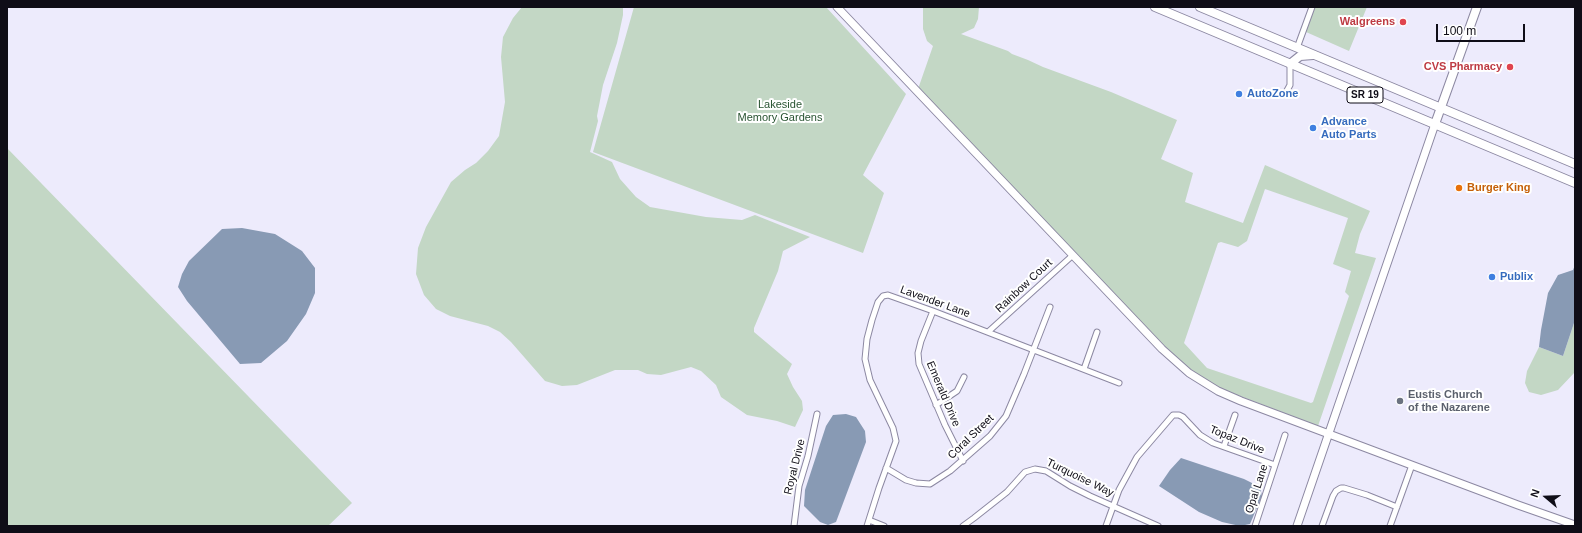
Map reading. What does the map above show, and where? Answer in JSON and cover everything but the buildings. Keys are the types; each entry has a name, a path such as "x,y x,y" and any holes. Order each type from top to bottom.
{"main road":[{"name":"SR 19","path":"1155,7 1575,183"},
{"name":"SR 19","path":"1200,7 1575,164"},
{"path":"1436,124 1477,7"},
{"path":"1290,64 1300,56 1313,54"}],"street":[{"path":"837,7 1162,349 1188,373 1202,383 1229,396 1575,525"},
{"path":"1297,48 1312,7"},
{"path":"1286,94 1291,78 1290,64"},
{"path":"1297,526 1436,124"},
{"name":"Rainbow Court","path":"988,332 1073,255"},
{"name":"Lavender Lane","path":"867,526 886,468 895,446 896,438 866,369 866,347 872,320 880,299 887,295 933,311 1119,383"},
{"name":"Coral Street","path":"886,468 906,480 916,483 930,484 963,461 990,436 1003,420 1019,386 1050,307"},
{"name":"Emerald Drive","path":"933,311 921,341 918,358 919,364 936,405 963,461"},
{"path":"1084,369 1097,332"},
{"path":"936,405 957,391 964,377"},
{"name":"Royal Drive","path":"794,526 799,486 818,414"},
{"name":"Topaz Drive","path":"1113,505 1140,452 1153,440 1171,417 1177,414 1183,417 1205,438 1275,465"},
{"path":"1224,446 1235,415"},
{"name":"Opal Lane","path":"1255,526 1285,435"},
{"path":"1390,526 1412,465"},
{"name":"Turquoise Way","path":"963,526 1006,492 1025,472 1035,469 1046,471 1070,486 1158,526"},
{"path":"1322,526 1333,496 1341,488 1367,495 1397,507"},
{"path":"1106,526 1113,505"},
{"path":"869,520 884,526"}],"green space":[{"path":"522,7 623,7 623,15 617,43 603,85 597,116 598,121 590,152 612,162 620,179 636,197 650,207 706,217 742,220 755,215 810,237 783,251 778,271 754,328 754,332 792,364 787,374 802,401 803,410 795,427 777,421 747,415 721,397 716,385 701,371 691,367 661,375 647,374 638,370 615,370 577,385 562,386 545,381 511,342 500,332 488,326 450,316 436,309 424,295 416,274 418,248 426,227 451,182 476,163 488,151 499,136 505,102 501,57 503,37 513,18"},
{"name":"Lakeside Memory Gardens","path":"634,7 826,7 906,94 863,175 884,193 863,253 593,152"},
{"path":"923,7 979,7 978,19 974,28 961,34 1008,51 1043,67 1111,92 1177,120 1161,159 1193,173 1185,202 1243,223 1265,165 1370,211 1360,234 1355,253 1376,258 1318,426 1219,388 1204,380 1182,364 918,89 933,46 927,41 923,29","holes":["1265,189 1348,218 1333,264 1351,271 1345,292 1349,296 1313,402 1311,403 1207,368 1184,343 1218,243 1221,242 1238,247 1247,241"]},
{"path":"1314,7 1367,7 1349,51 1306,32"},
{"path":"7,148 352,503 328,526 7,526"},
{"path":"1575,320 1575,372 1558,390 1541,395 1529,392 1525,383 1527,371 1539,347 1563,356"}],"water":[{"path":"242,228 275,234 302,251 315,268 315,293 306,314 287,341 261,363 240,364 187,301 178,287 182,274 189,261 222,229"},
{"path":"1575,265 1575,320 1563,356 1539,347 1541,330 1548,293 1558,275 1573,270"},
{"path":"846,414 856,417 865,431 866,442 836,522 828,525 820,522 804,506 805,490 826,426 833,415"},
{"path":"1181,458 1244,479 1260,487 1262,496 1250,524 1240,526 1222,522 1199,512 1159,486 1170,470"}],"place":[{"name":"Walgreens","path":"1403,22"},
{"name":"CVS Pharmacy","path":"1510,67"},
{"name":"AutoZone","path":"1239,94"},
{"name":"Advance Auto Parts","path":"1313,128"},
{"name":"Burger King","path":"1459,188"},
{"name":"Publix","path":"1492,277"},
{"name":"Eustis Church of the Nazarene","path":"1400,401"}]}
